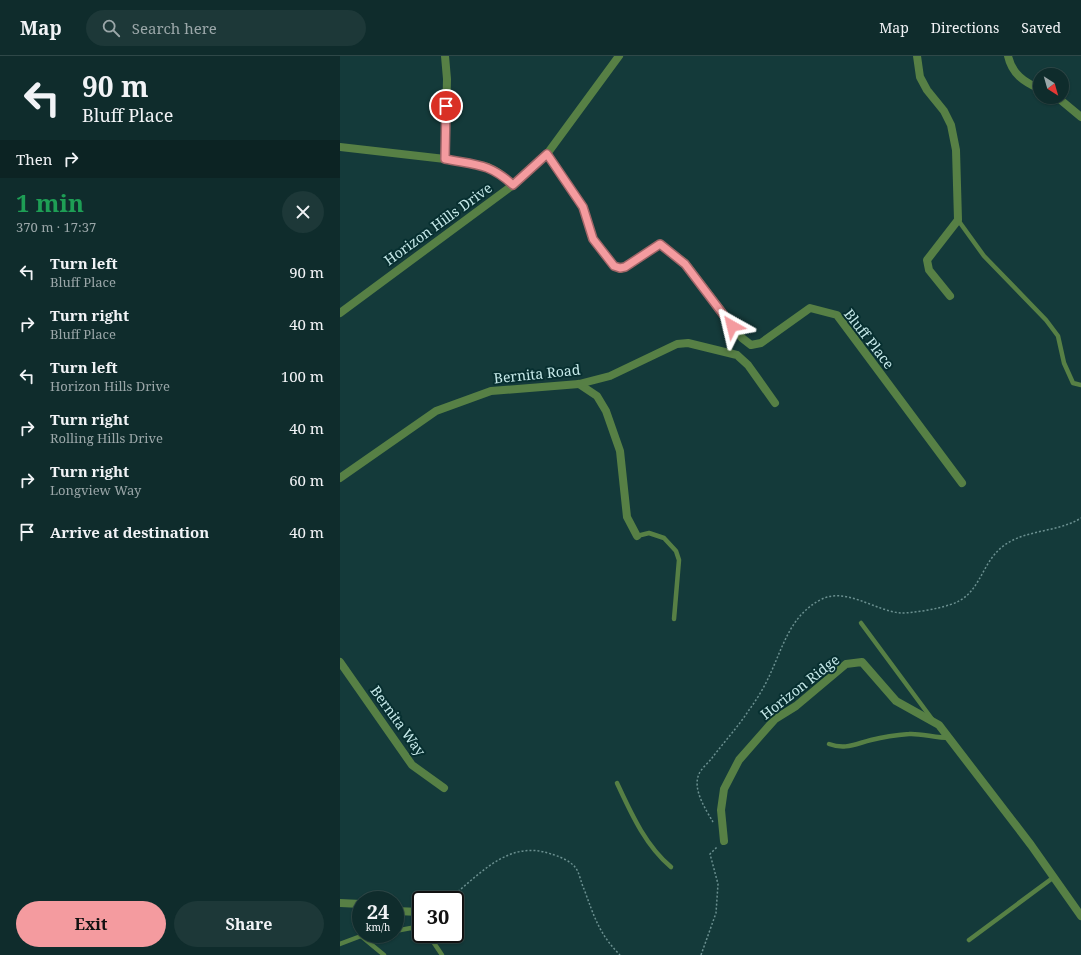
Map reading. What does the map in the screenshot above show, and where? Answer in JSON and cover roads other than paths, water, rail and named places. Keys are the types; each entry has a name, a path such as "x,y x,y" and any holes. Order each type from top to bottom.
{"street":[{"path":"445,56 447,79 445,159"},
{"name":"Horizon Hills Drive","path":"340,313 513,185 547,154 619,56"},
{"path":"917,56 920,78 927,90 944,111 951,125 956,150 958,220 927,260 929,270 950,296"},
{"path":"1008,56 1011,66 1017,75 1033,85"},
{"path":"1065,104 1081,117"},
{"path":"340,147 445,159 488,167 499,173 513,185"},
{"name":"Bluff Place","path":"547,154 583,207 593,239 614,266 620,268 625,267 660,244 685,264 742,338 751,345 761,343 810,308 837,315 962,483"},
{"name":"Bernita Road","path":"340,478 436,411 491,391 579,384 610,376 676,344 688,343 737,355 748,365 775,403"},
{"path":"579,384 597,396 606,411 620,451 626,493 627,517 637,536"},
{"name":"Bernita Way","path":"340,662 412,765 444,788"},
{"name":"Horizon Ridge","path":"724,841 721,810 724,789 739,760 775,719 796,706 846,664 862,662 896,701 939,725 1054,877 1081,916"},
{"path":"340,903 352,904"}],"lane":[{"path":"958,220 984,256 1046,320 1058,336 1064,362 1073,383 1081,385"},
{"path":"637,536 649,533 664,538 676,551 679,560 674,619"},
{"path":"861,623 934,722"},
{"path":"829,744 839,748 847,747 872,740 909,734 935,738 949,738"},
{"path":"617,783 636,822 655,850 670,866"},
{"path":"969,940 1054,877"},
{"path":"340,944 352,939"},
{"path":"369,943 384,955"},
{"path":"434,943 442,955"}]}
